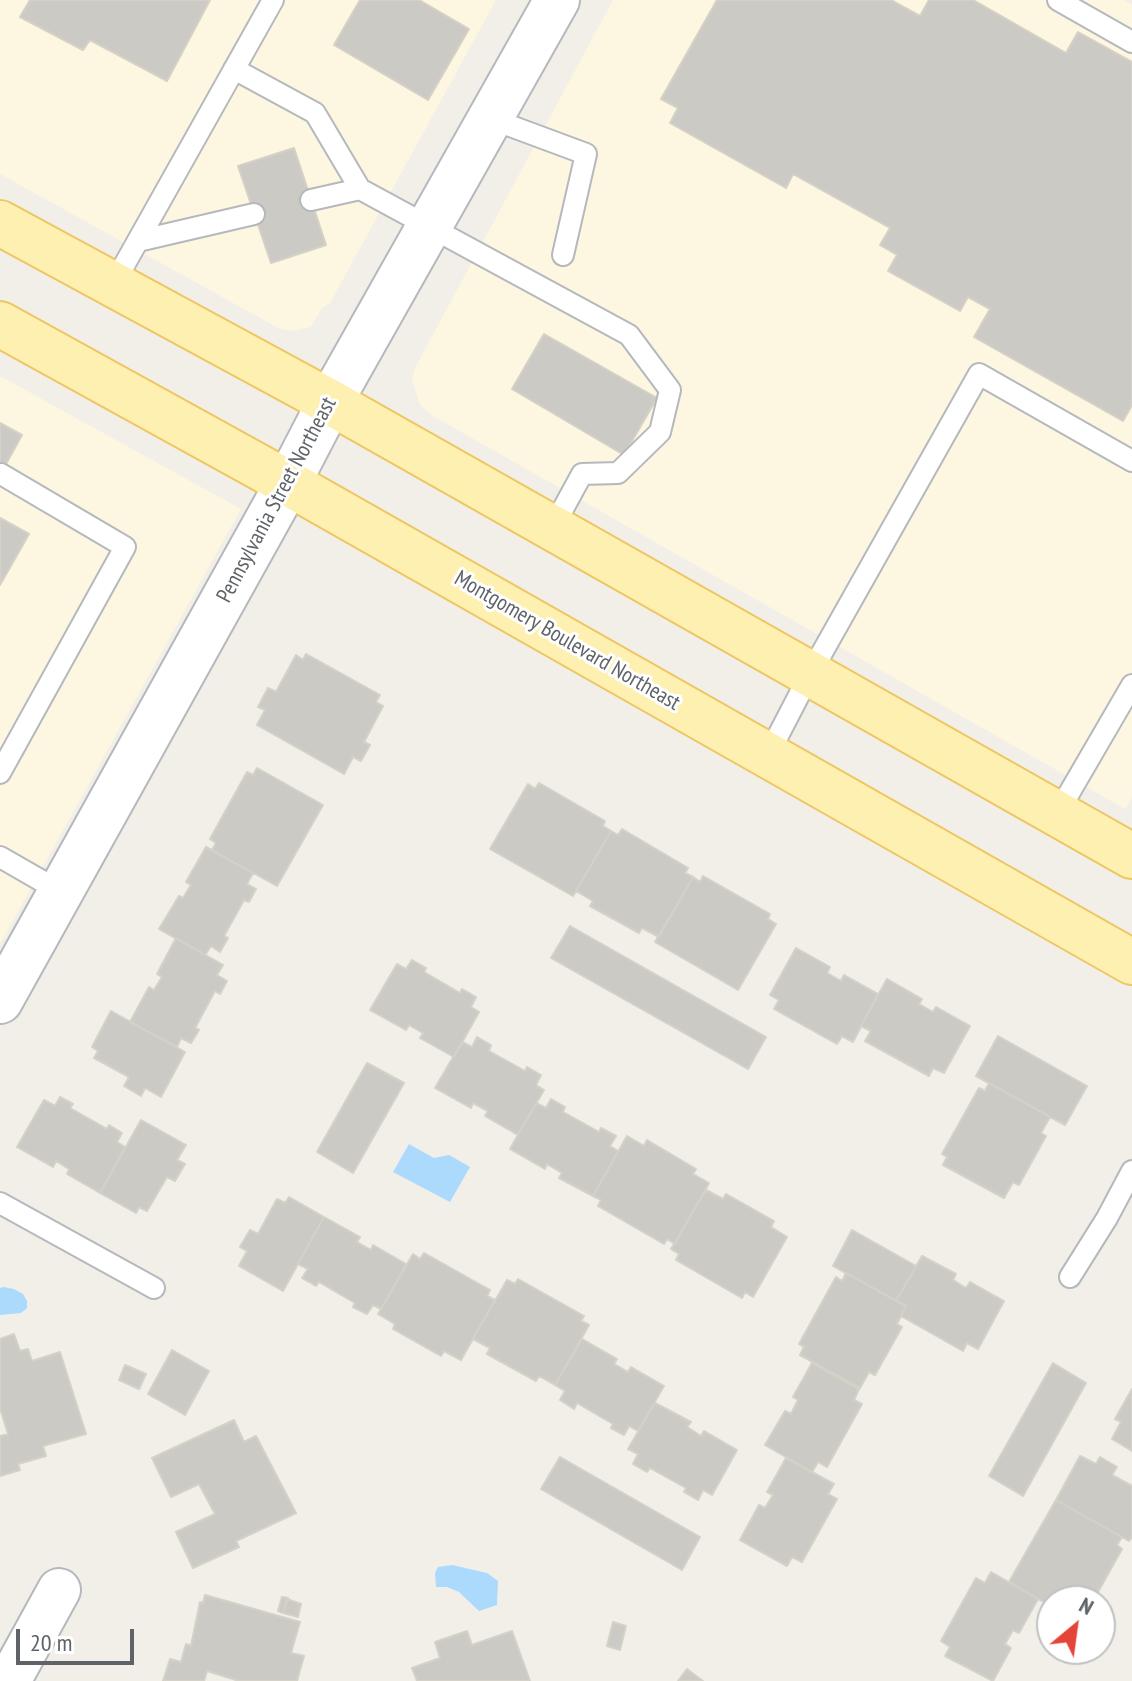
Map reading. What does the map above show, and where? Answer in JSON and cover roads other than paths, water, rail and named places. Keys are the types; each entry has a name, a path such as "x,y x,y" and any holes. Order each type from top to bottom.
{"main road":[{"path":"0,223 330,402 1132,856"},
{"name":"Montgomery Boulevard Northeast","path":"0,324 288,483 1132,962"}],"street":[{"name":"Pennsylvania Street Northeast","path":"0,1001 330,402 429,229 548,3"},
{"path":"9,1681 59,1590"}],"lane":[{"path":"113,285 273,0"},
{"path":"1058,0 1132,42"},
{"path":"234,69 315,113 360,189 629,335 670,390 660,432 618,473 582,474 552,529"},
{"path":"489,118 586,154 563,255"},
{"path":"311,200 360,189"},
{"path":"138,241 254,214"},
{"path":"768,755 810,674 979,374 1132,461"},
{"path":"0,773 125,547 1,474"},
{"path":"1057,814 1132,685"},
{"path":"0,857 61,892"},
{"path":"1070,1277 1132,1171"},
{"path":"0,1203 154,1288"}],"water":[{"path":"409,1144 434,1158 449,1155 470,1167 450,1202 393,1172"},
{"path":"0,1288 23,1294 27,1308 21,1313 0,1315"},
{"path":"452,1565 487,1573 498,1581 497,1605 479,1611 459,1592 436,1587 438,1567"}]}
